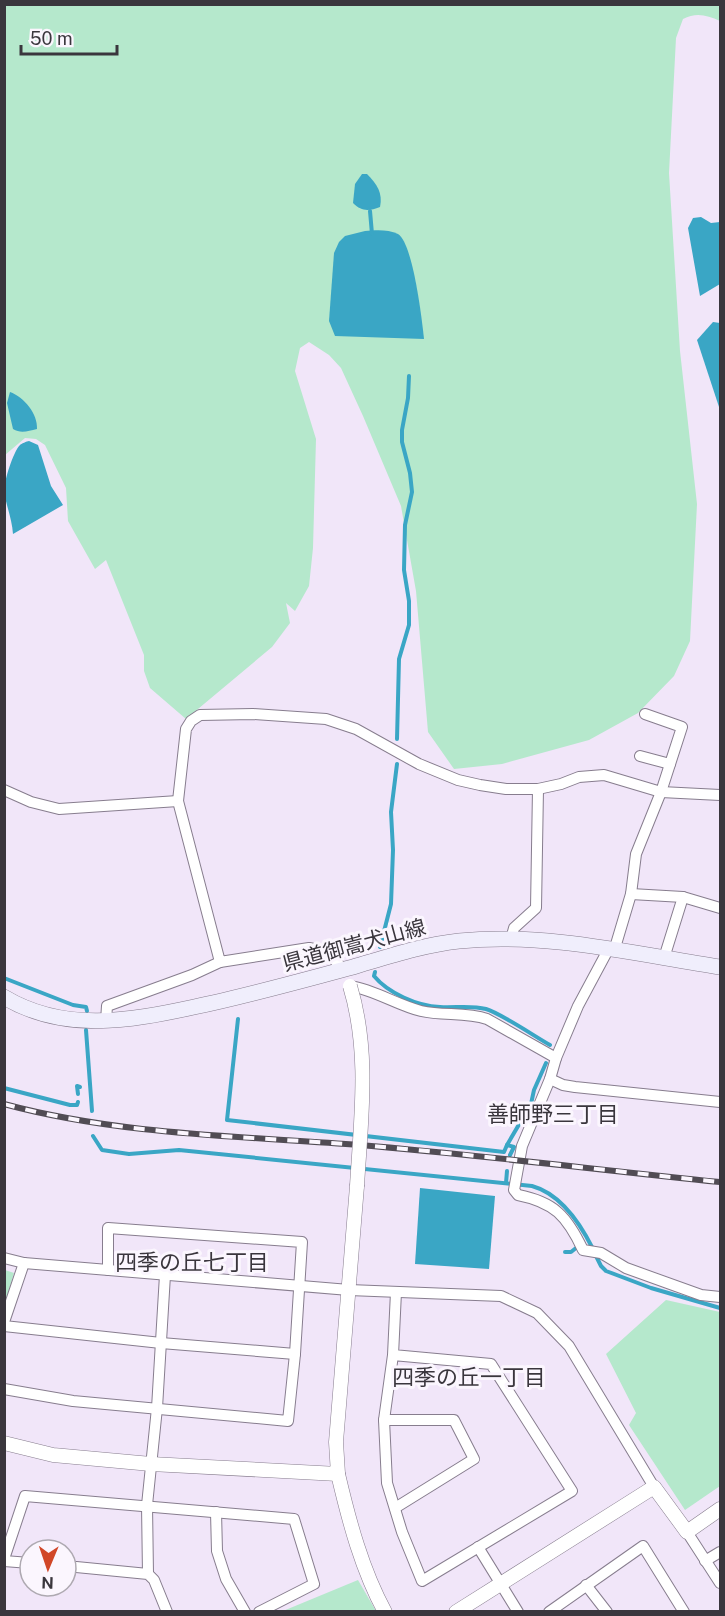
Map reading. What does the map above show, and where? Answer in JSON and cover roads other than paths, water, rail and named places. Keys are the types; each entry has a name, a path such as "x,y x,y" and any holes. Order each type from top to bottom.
{"main road":[{"name":"県道御嵩犬山線","path":"4,997 21,1007 64,1020 132,1020 239,998 422,947 459,941 511,939 611,950 720,967"}],"street":[{"path":"220,962 178,801 186,729 191,721 200,715 253,714 326,719 356,729 419,764 458,780 506,789 538,789 579,777 604,775 661,792 720,795"},
{"path":"645,714 682,727 661,792 636,854 631,894 611,950 578,1006 556,1058 550,1079 522,1146 514,1190 518,1195 538,1199 555,1209 574,1231 583,1250 601,1253 626,1268 701,1295 720,1297"},
{"path":"640,756 670,764"},
{"path":"511,939 514,928 536,908 538,789"},
{"path":"4,790 31,802 59,808 178,801"},
{"path":"631,894 683,897 720,908"},
{"path":"664,958 683,897"},
{"path":"106,1021 106,1006 192,975 220,962 309,948 326,951 343,969 358,1012 363,1052 357,1186 336,1442 338,1474 363,1560 374,1591 385,1611"},
{"path":"350,986 365,988 418,1010 436,1014 475,1015 487,1019 556,1058"},
{"path":"550,1079 575,1087 720,1102"},
{"path":"4,1389 73,1401 288,1421 296,1354 302,1242 108,1228 108,1270"},
{"path":"4,1258 24,1263 349,1290 501,1296 537,1313 569,1346 654,1486 720,1583"},
{"path":"24,1263 4,1324 161,1343 296,1354"},
{"path":"148,1574 147,1505 157,1408 165,1275"},
{"path":"393,1355 491,1364 572,1491 422,1581 402,1532 387,1483 384,1420 393,1355 396,1292"},
{"path":"384,1420 454,1420 474,1459 395,1508"},
{"path":"4,1443 52,1455 151,1464 338,1474"},
{"path":"456,1611 654,1486"},
{"path":"4,1560 25,1496 294,1519 314,1584 259,1611"},
{"path":"687,1532 720,1509"},
{"path":"216,1512 217,1551 226,1580 245,1611"},
{"path":"549,1611 643,1546 684,1611"},
{"path":"478,1547 518,1611"},
{"path":"705,1561 720,1552"},
{"path":"78,1567 148,1574 154,1580 167,1611"},
{"path":"586,1585 607,1611"}],"water":[{"path":"362,174 367,174 376,185 381,197 380,207 366,210 353,203 355,184"},
{"path":"701,217 711,223 720,222 720,284 700,296 688,228 693,218"},
{"path":"365,231 390,231 398,234 403,240 416,283 424,339 335,336 329,321 334,253 345,236"},
{"path":"713,322 720,323 720,410 697,340"},
{"path":"10,392 20,398 33,412 37,429 22,432 13,429 7,403"},
{"path":"29,441 38,445 51,486 63,505 13,534 4,487 17,449"},
{"path":"420,1188 495,1196 489,1269 415,1264"}],"waterway":[{"path":"370,211 372,234"},
{"path":"397,739 399,659 409,625 409,601 404,570 405,525 412,492 402,442 409,376"},
{"path":"380,947 391,904 393,850 391,812 397,764"},
{"path":"375,972 374,976 380,982 404,997 431,1006 486,1009 550,1045"},
{"path":"4,978 73,1005 86,1007 87,1011"},
{"path":"238,1019 227,1120 504,1152 507,1145 514,1147 510,1155"},
{"path":"86,1030 92,1111"},
{"path":"507,1145 531,1104 534,1090 546,1063"},
{"path":"78,1094 77,1086 80,1087"},
{"path":"4,1088 70,1105 77,1105 78,1102"},
{"path":"93,1136 102,1150 129,1154 179,1150 532,1186 552,1196 569,1211 593,1249"},
{"path":"506,1183 507,1171"},
{"path":"565,1252 571,1252 576,1248"},
{"path":"596,1256 606,1271 651,1288 720,1308"}],"railway":[{"path":"4,1104 92,1122 181,1133 405,1149 720,1182"}],"district":[{"name":"善師野三丁目","path":"553,1114"},
{"name":"四季の丘七丁目","path":"192,1262"},
{"name":"四季の丘一丁目","path":"469,1377"}]}
